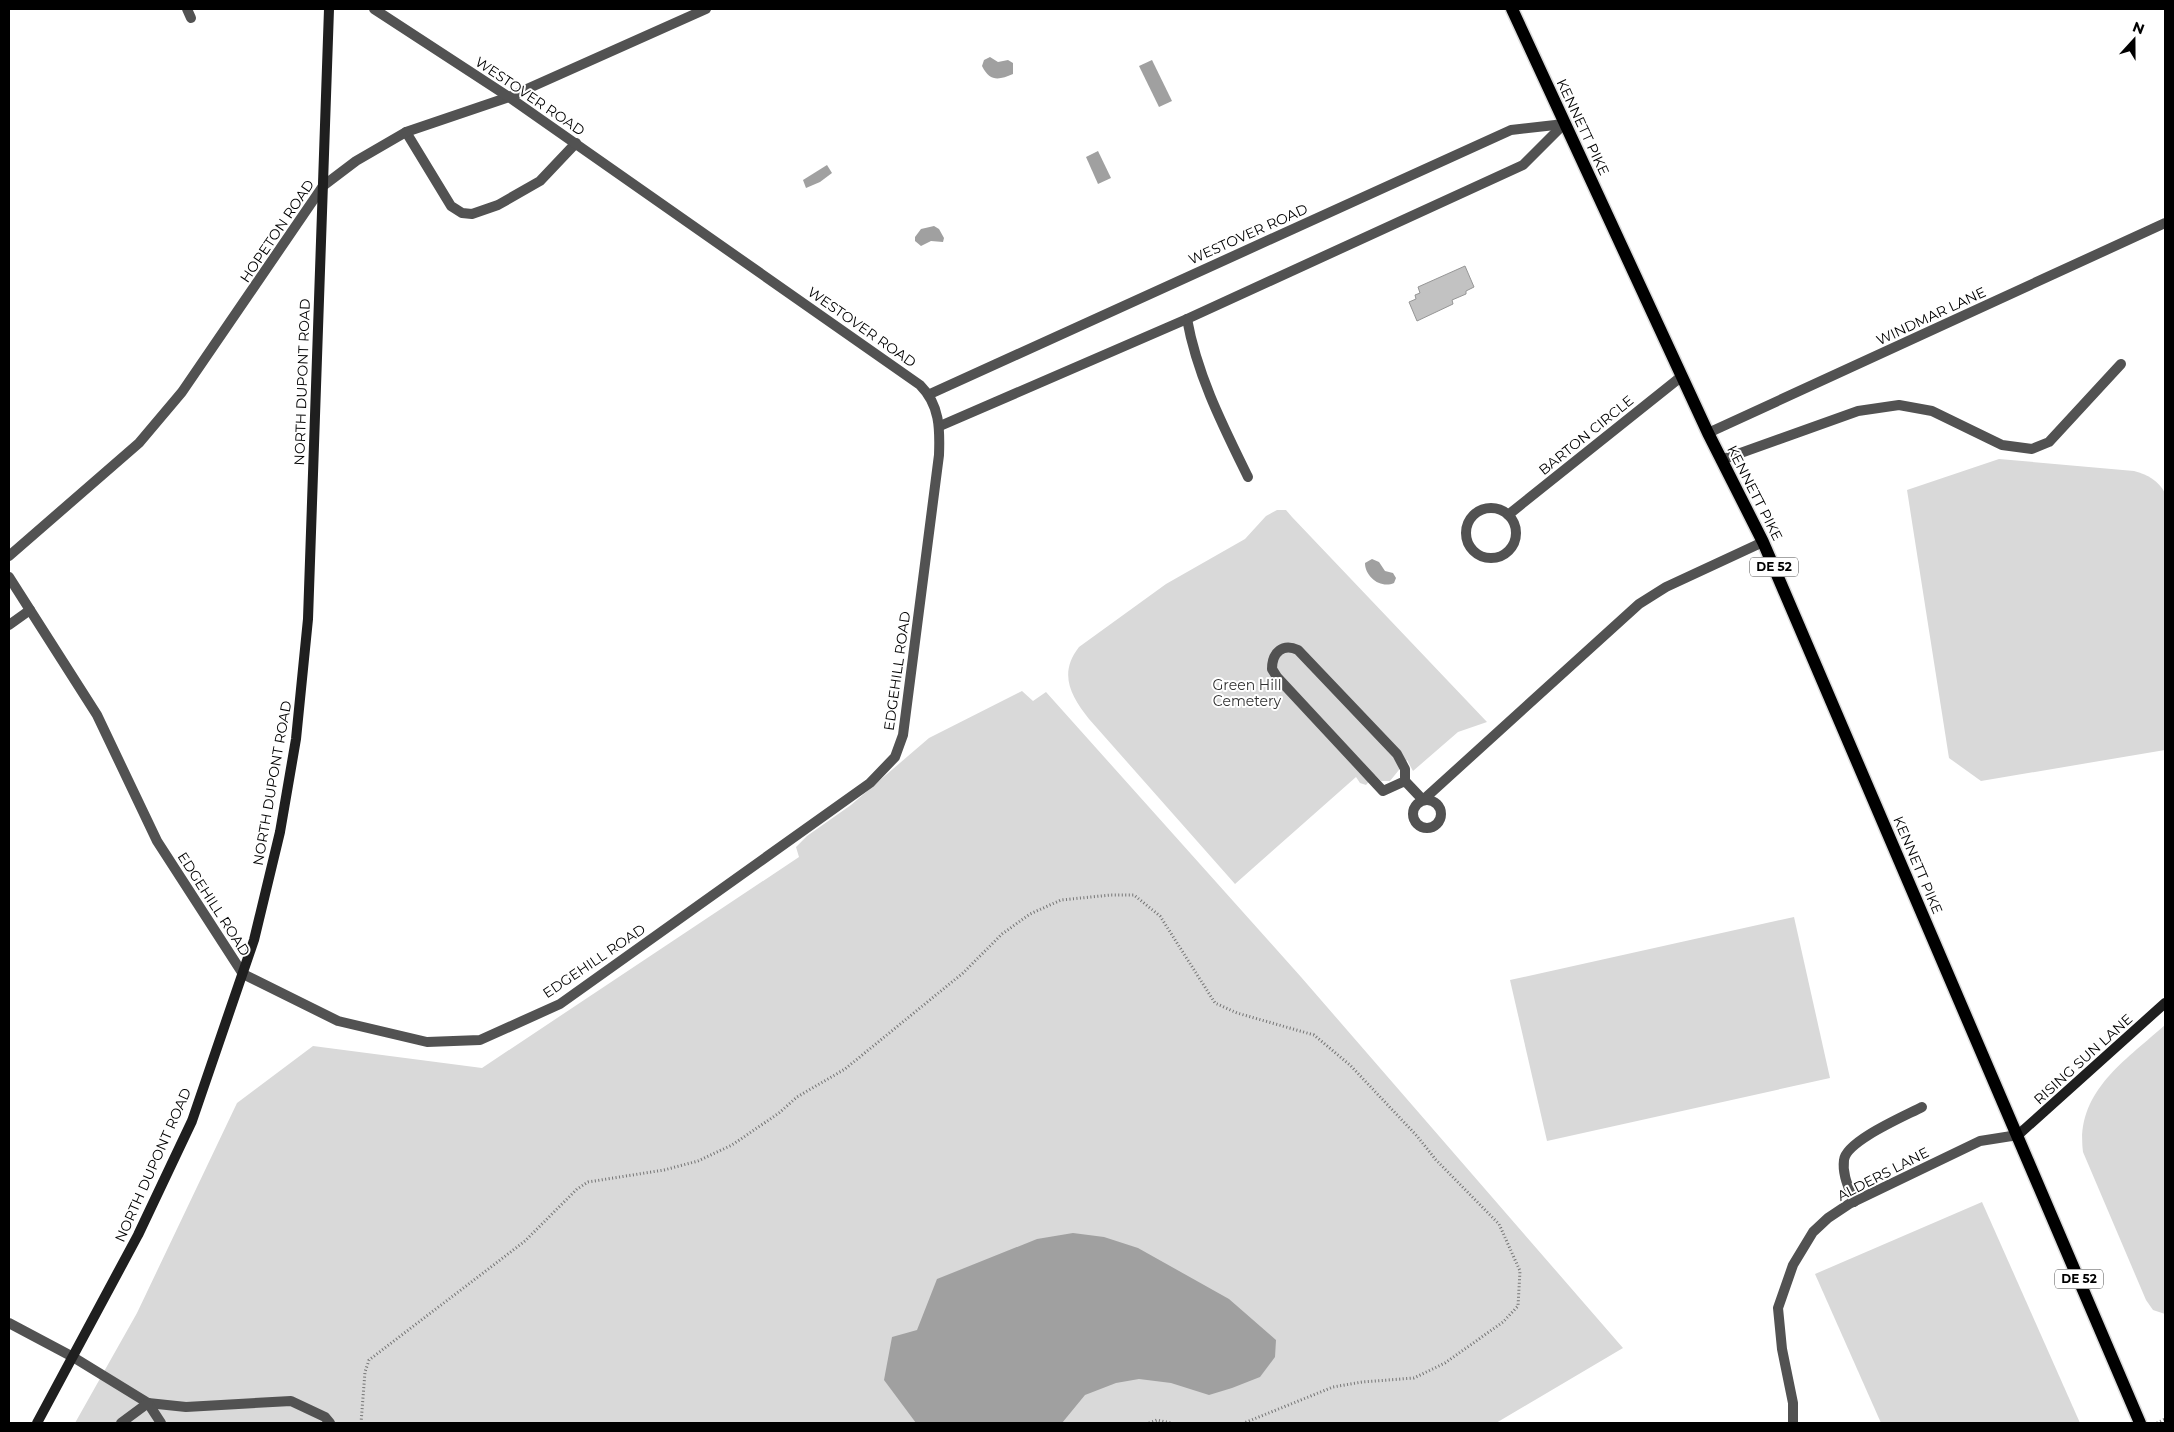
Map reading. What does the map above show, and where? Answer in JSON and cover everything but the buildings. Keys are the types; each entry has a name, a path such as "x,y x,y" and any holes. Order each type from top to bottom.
{"main road":[{"name":"NORTH DUPONT ROAD","path":"37,1423 138,1235 192,1121 254,940 280,832 296,739 304,662 329,9"},
{"name":"KENNETT PIKE","path":"1512,9 1708,433 1763,542 2018,1134"},
{"name":"RISING SUN LANE","path":"2018,1134 2165,1003"},
{"name":"DE 52","path":"2018,1134 2140,1423"}],"street":[{"name":"WESTOVER ROAD","path":"374,9 576,143 920,385 930,394 1511,130 1564,124"},
{"name":"HOPETON ROAD","path":"9,556 139,444 182,392 322,186 356,161 406,132 509,97 706,9"},
{"path":"940,426 1187,319 1523,165 1564,124"},
{"path":"406,132 451,206 462,213 472,214 498,205 540,182 576,143"},
{"name":"WINDMAR LANE","path":"1708,433 2165,223"},
{"path":"1187,319 1192,345 1211,400 1248,477"},
{"path":"1721,460 1858,410 1898,405 1932,411 2002,445 2032,449 2049,442 2121,364"},
{"name":"BARTON CIRCLE","path":"1508,515 1682,376"},
{"name":"EDGEHILL ROAD","path":"9,577 97,715 157,841 243,974 338,1021 427,1042 480,1040 560,1004 870,783 894,757 903,736 939,455 940,426 930,394"},
{"path":"1492,508 1508,515 1515,527 1515,535 1508,550 1495,557 1486,557 1472,549 1466,534 1468,522 1473,515 1483,509 1492,508"},
{"path":"1405,780 1384,791 1277,677 1272,669 1275,654 1283,648 1290,647 1298,650 1398,754 1405,769 1405,780 1424,800 1639,604 1666,587 1763,542"},
{"path":"9,625 30,610"},
{"path":"1854,1202 1844,1172 1844,1158 1849,1150 1865,1137 1922,1107"},
{"name":"ALDERS LANE","path":"1793,1423 1793,1402 1782,1349 1778,1308 1792,1265 1813,1232 1828,1218 1854,1202 1980,1141 2018,1134"},
{"path":"9,1323 74,1357 148,1403 161,1423"},
{"path":"121,1423 148,1403 186,1407 291,1401 326,1417 330,1423"}],"path":[{"path":"361,1423 365,1372 369,1360 525,1241 577,1189 595,1180 664,1170 698,1161 732,1144 779,1113 797,1097 845,1068 957,978 1016,923 1061,900 1111,895 1134,895 1160,916 1214,1003 1237,1013 1314,1035 1350,1065 1417,1136 1443,1167 1499,1224 1520,1271 1518,1306 1503,1322 1445,1363 1414,1378 1362,1382 1333,1387 1244,1423"},
{"path":"2157,1423 2165,1419"},
{"path":"1149,1423 1157,1420 1171,1423"}],"green space":[{"path":"1999,459 2134,471 2152,479 2165,493 2165,750 1981,781 1949,758 1907,490"},
{"name":"Green Hill Cemetery","path":"1277,510 1286,510 1487,722 1458,732 1413,771 1407,760 1390,781 1381,781 1375,775 1366,785 1360,783 1356,777 1235,884 1089,719 1072,693 1068,676 1069,666 1079,647 1166,584 1245,539 1266,516"},
{"path":"1022,691 1033,701 1046,692 1301,977 1623,1348 1496,1423 75,1423 137,1313 237,1103 313,1046 482,1068 799,857 796,847 807,836 851,805 929,738"},
{"path":"1794,917 1830,1078 1547,1141 1510,980"},
{"path":"2165,1025 2165,1314 2153,1310 2146,1300 2083,1152 2083,1131 2087,1112 2095,1095 2106,1079"},
{"path":"1982,1202 2080,1423 1881,1423 1815,1274"}],"shaded area":[{"path":"990,57 998,62 1008,60 1013,63 1013,74 1003,78 995,78 988,75 982,66 984,60"},
{"path":"1152,60 1172,101 1159,107 1139,66"},
{"path":"1098,151 1111,178 1098,184 1086,157"},
{"path":"827,165 832,173 820,182 806,188 803,180"},
{"path":"934,226 939,229 944,238 943,242 931,241 921,246 915,241 915,237 921,229"},
{"path":"1372,559 1379,562 1385,571 1393,573 1396,578 1394,583 1379,583 1371,577 1365,563"},
{"path":"1073,1233 1104,1237 1138,1248 1229,1299 1276,1340 1275,1357 1260,1377 1209,1395 1171,1383 1139,1379 1116,1383 1085,1395 1062,1423 916,1423 884,1380 892,1337 917,1330 937,1279 1037,1239"}]}
